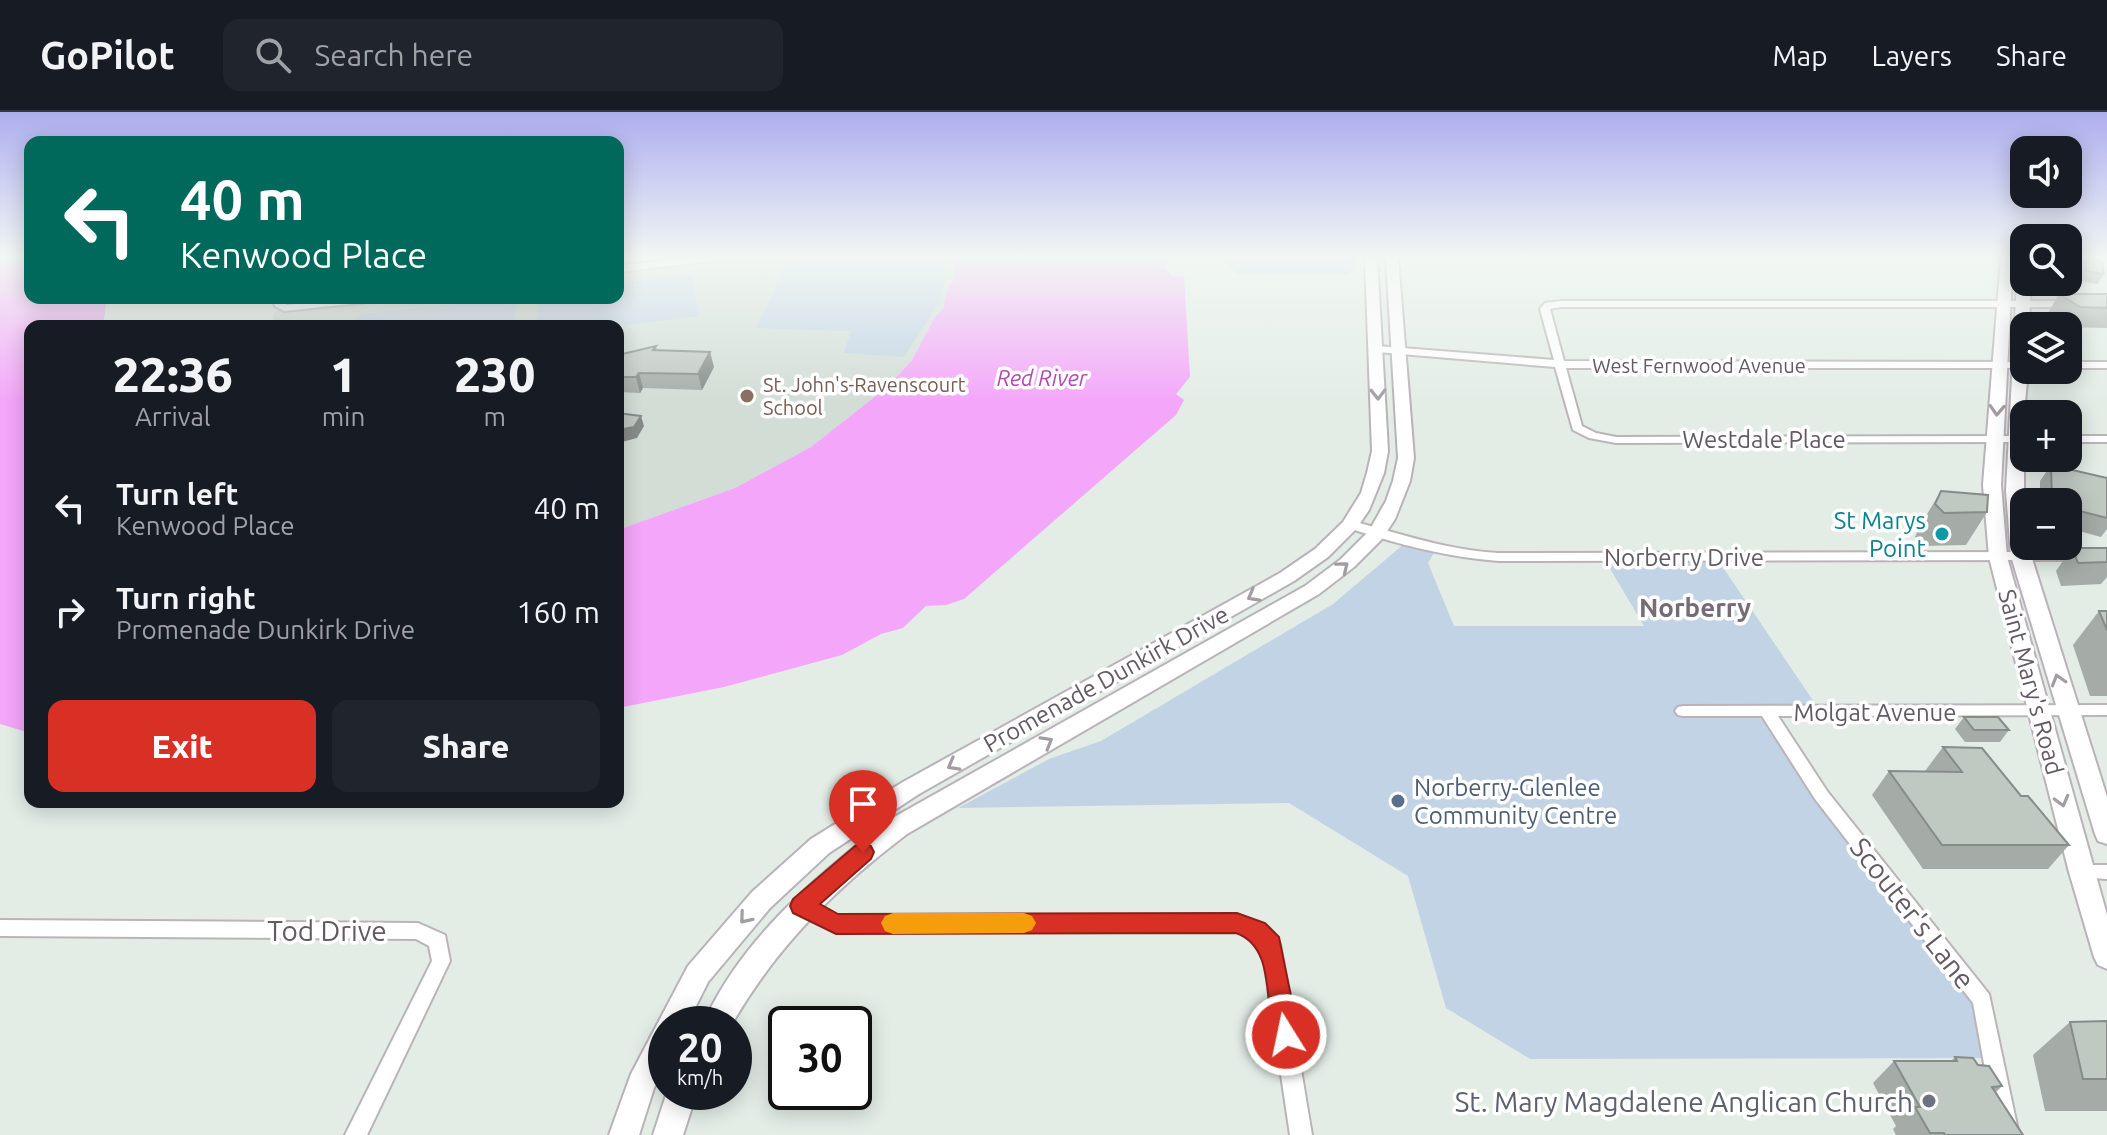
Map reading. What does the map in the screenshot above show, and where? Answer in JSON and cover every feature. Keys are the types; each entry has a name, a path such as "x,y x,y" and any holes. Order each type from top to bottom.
{"main road":[{"name":"Promenade Dunkirk Drive","path":"682,1006 707,963 761,900 820,846 911,788 1287,577 1321,556 1352,525 1377,478 1380,451 1374,306"},
{"name":"Promenade Dunkirk Drive","path":"727,1006 737,987 801,906 845,865 898,827 1312,590 1345,567 1379,534 1391,513 1404,471 1396,306"},
{"name":"Saint Mary's Road","path":"2003,306 1992,485 1998,557 2037,712 2107,957"},
{"name":"Saint Mary's Road","path":"2021,560 2107,834"},
{"path":"624,1133 648,1070"},
{"path":"668,1135 676,1110"}],"street":[{"path":"285,306 312,306"},
{"path":"1547,306 1545,309 1562,364"},
{"name":"West Fernwood Avenue","path":"1377,349 1562,364 2010,366"},
{"name":"Westdale Place","path":"1562,364 1577,428 1604,438 2010,439"},
{"path":"2082,365 2107,365"},
{"path":"2082,439 2107,439"},
{"name":"Norberry Drive","path":"1352,525 1463,556 2010,556"},
{"name":"Norberry Drive","path":"2082,556 2107,556"},
{"name":"Molgat Avenue","path":"1683,711 2107,710"},
{"name":"Scouter's Lane","path":"1767,712 1821,795 1982,1000 2008,1135"},
{"path":"2081,872 2107,872"},
{"path":"801,906 836,924 1237,923 1257,930 1271,944 1301,1135"},
{"name":"Tod Drive","path":"0,928 418,931 438,941 441,961 356,1135"}],"shaded area":[{"path":"436,306 516,306 515,320 355,320 356,315"},
{"path":"539,306 696,306 698,316 624,325 624,320 538,320"},
{"path":"766,306 937,306 904,357 844,353 851,331 756,328"},
{"name":"St. John's-Ravenscourt School","path":"944,306 912,360 886,388 811,447 735,488 624,528 624,320 274,320 273,314 284,308"},
{"name":"Norberry-Glenlee Community Centre","path":"1404,544 1434,553 1428,563 1454,626 1644,626 1605,560 1718,560 1818,708 1763,709 1976,999 1985,1058 1530,1059 1446,1008 1408,876 1289,803 958,808 1049,759 1101,741 1333,604"}],"water":[{"path":"0,306 106,306 104,320 24,320 24,731 0,724"},
{"name":"Red River","path":"944,306 1186,306 1190,377 1176,394 1184,400 1176,415 964,599 946,605 926,606 903,628 881,634 842,655 724,687 624,707 624,528 735,488 811,447 886,388 912,360 935,317"}],"building":[{"path":"2078,306 2107,306 2080,307"},
{"path":"656,346 653,350 710,352 698,374 639,373 636,377 624,377 624,354"},
{"path":"624,414 641,416 634,427 624,429"},
{"path":"2051,472 2081,472 2107,478 2107,518 2082,512 2082,488 2052,488"},
{"path":"1941,491 1988,495 1987,512 1944,513 1935,504"},
{"path":"2082,548 2107,548 2107,562 2078,563 2077,560 2082,560"},
{"path":"2099,611 2107,611 2107,630"},
{"path":"1964,717 1998,717 2009,730 1974,730"},
{"path":"1943,747 1982,748 2021,796 2028,796 2069,845 1942,845 1889,771 1962,772"},
{"path":"2107,1021 2107,1079 2083,1079 2070,1022"},
{"path":"1955,1057 1973,1058 1978,1065 1989,1066 2002,1086 1992,1087 2023,1135 1930,1133 1915,1107 1920,1107 1894,1061 1957,1061"}],"slow traffic":[{"path":"893,923 1024,923"}],"place":[{"name":"St. John's-Ravenscourt School","path":"747,396"},
{"name":"St Marys Point","path":"1942,534"},
{"name":"Norberry-Glenlee Community Centre","path":"1398,801"},
{"name":"St. Mary Magdalene Anglican Church","path":"1929,1101"}],"district":[{"name":"Norberry","path":"1695,607"}],"route":[{"path":"863,852 801,906 836,924 1237,923 1257,930 1271,944 1286,1035"}]}
